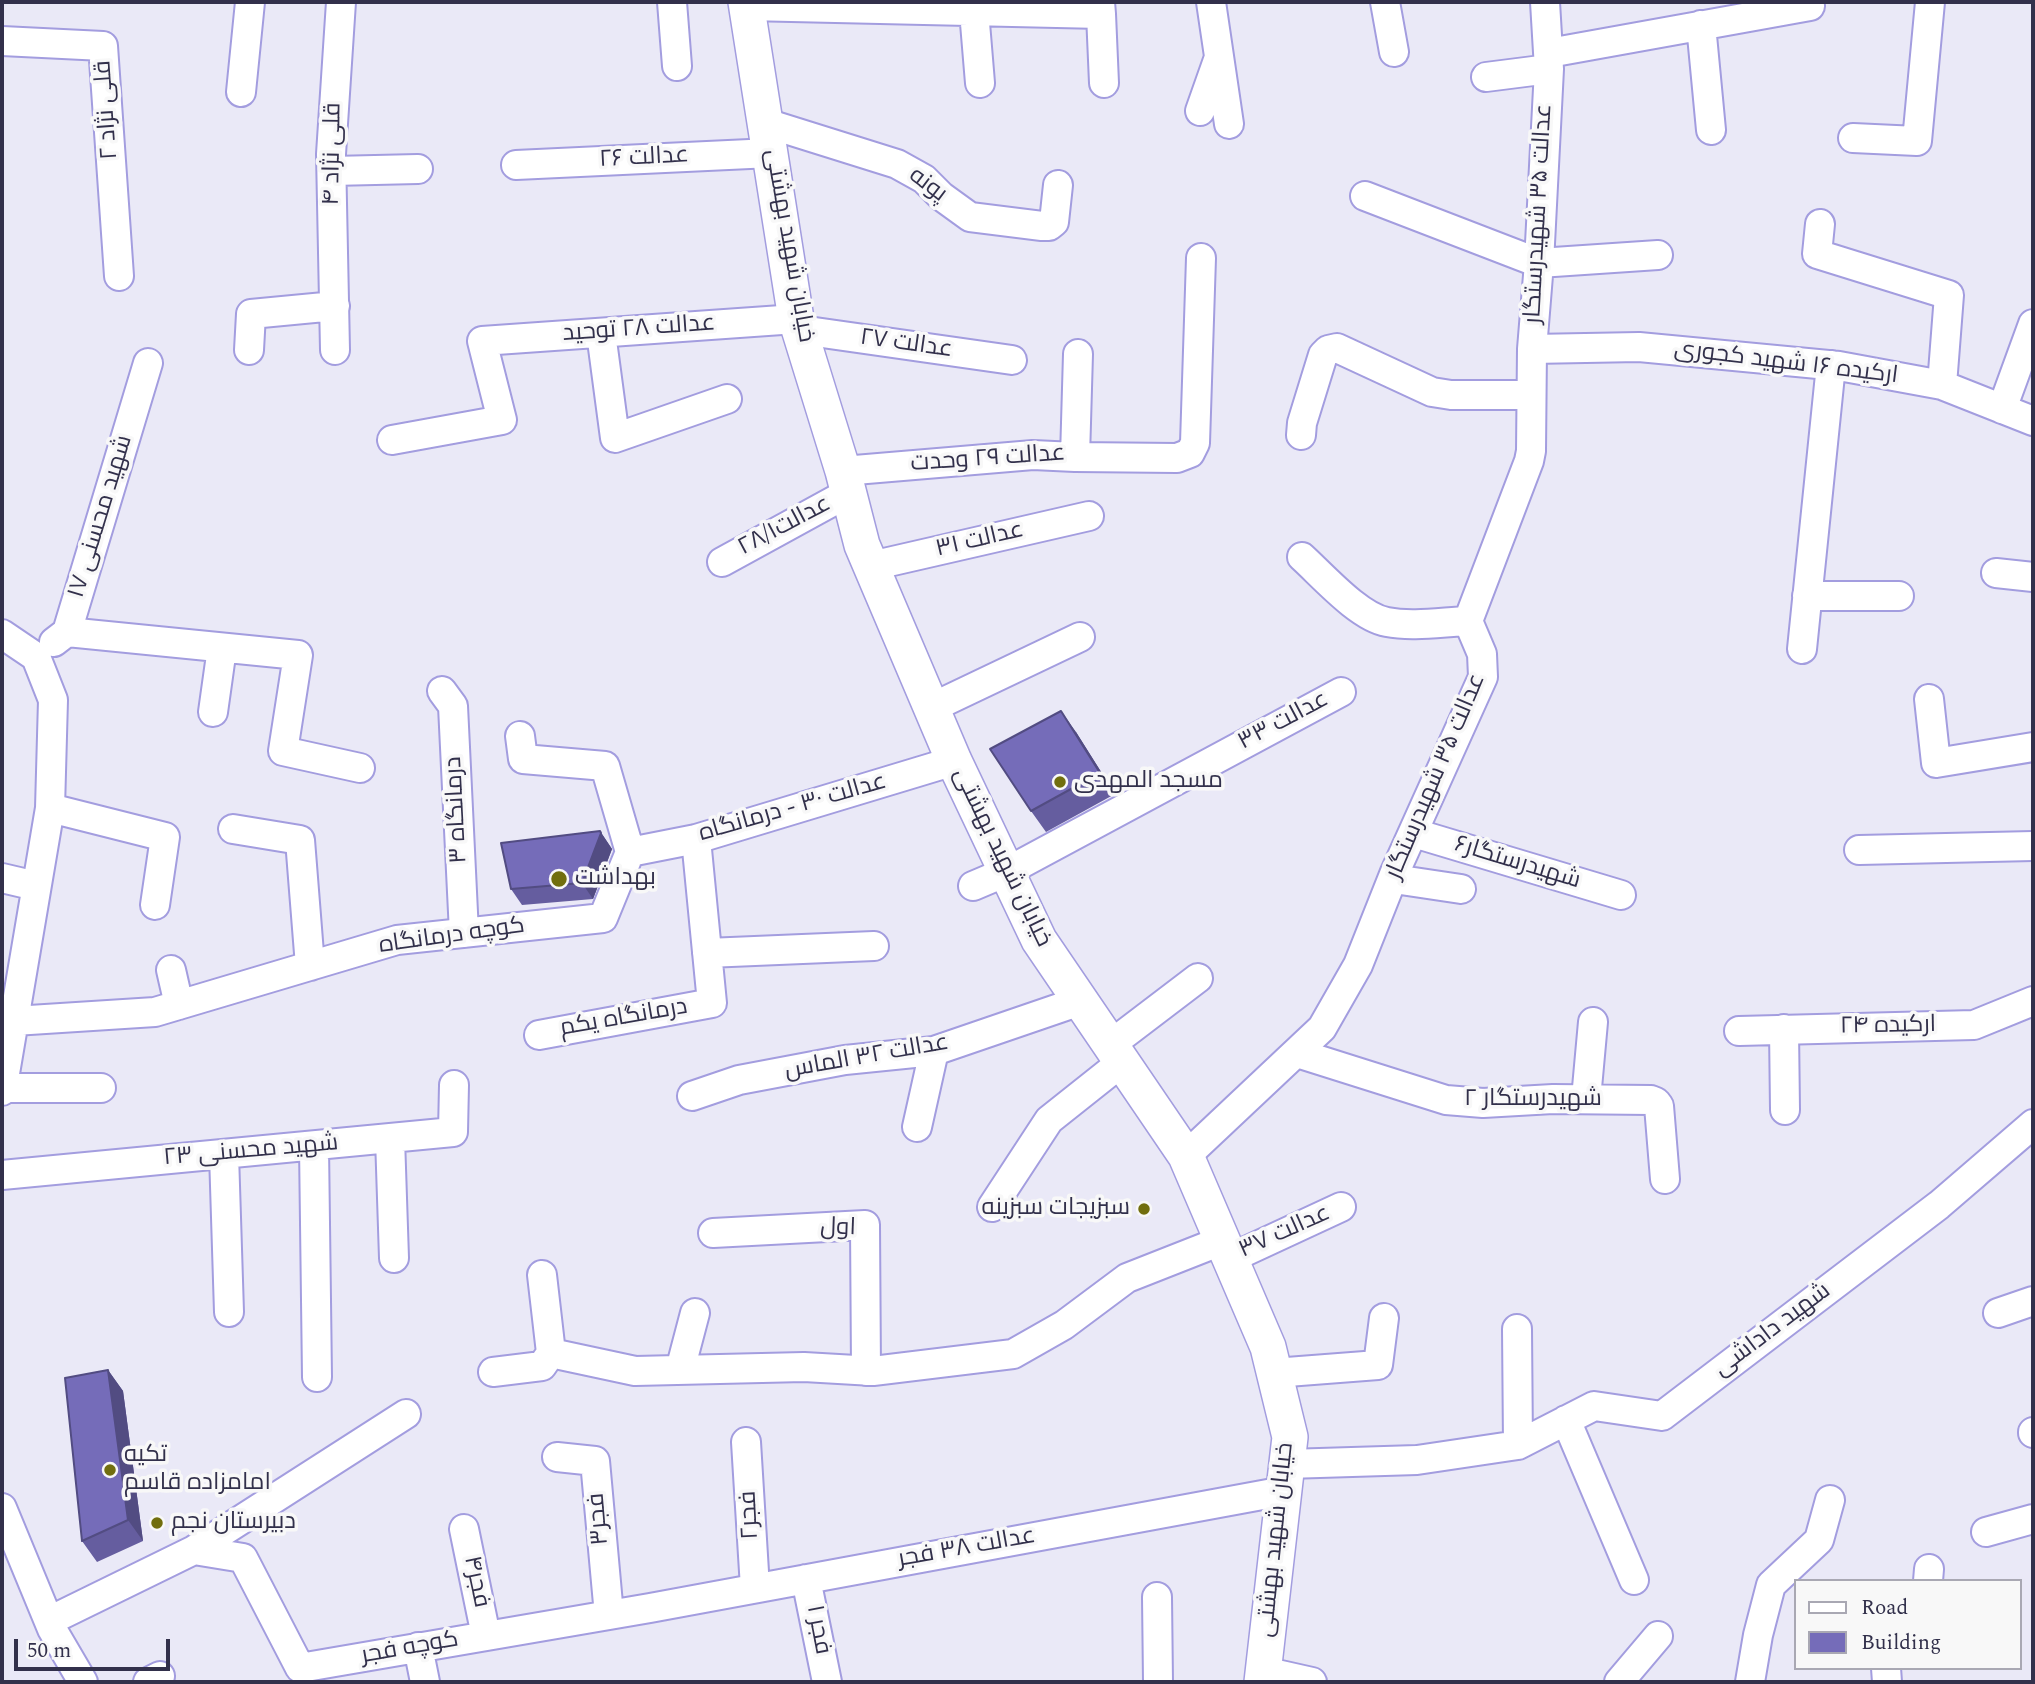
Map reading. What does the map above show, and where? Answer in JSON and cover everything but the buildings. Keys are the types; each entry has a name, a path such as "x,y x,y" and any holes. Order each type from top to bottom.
{"main road":[{"name":"خیابان شهید بهشتی","path":"747,4 799,325 862,545 954,761 1039,940 1186,1156 1268,1347 1290,1437 1263,1677"}],"street":[{"path":"241,92 250,2"},
{"name":"قلی نژاد ۴","path":"335,350 331,154 341,2"},
{"path":"672,2 677,66"},
{"path":"1211,2 1229,124"},
{"path":"1385,2 1394,52"},
{"name":"عدالت ۳۵ شهیدرستگار","path":"1186,1156 1321,1028 1358,965 1483,677 1482,654 1468,621 1529,461 1532,440 1532,349 1549,61 1545,2"},
{"path":"1853,138 1917,141 1930,2"},
{"path":"747,4 974,11 1101,8 1104,83"},
{"path":"1486,77 1701,25 1810,6"},
{"path":"974,11 979,83"},
{"path":"1701,25 1712,130"},
{"name":"قلی نژاد ۲","path":"2,41 103,46 119,276"},
{"path":"1200,111 1219,57"},
{"name":"عدالت ۲۶","path":"516,165 769,138"},
{"name":"پونه","path":"769,138 897,164 924,179 941,196 970,217 1049,226 1054,222 1058,186"},
{"path":"332,171 418,169"},
{"path":"1365,195 1539,263 1658,255"},
{"path":"1820,224 1817,254 1949,295 1942,385"},
{"path":"1075,457 1177,458 1190,453 1195,443 1201,258"},
{"path":"249,350 251,314 335,306"},
{"path":"2002,409 2033,324"},
{"name":"عدالت ۲۸ توحید","path":"392,440 502,420 482,341 799,325"},
{"name":"عدالت ۲۷","path":"799,325 1012,360"},
{"path":"601,333 615,438 727,399"},
{"name":"ارکیده ۱۶ شهید کجوری","path":"1532,349 1639,347 1831,365 1942,385 2033,421"},
{"path":"1301,435 1302,423 1323,355 1328,350 1337,348 1432,392 1451,396 1531,396"},
{"name":"عدالت ۲۹ وحدت","path":"846,482 1033,455 1075,457 1077,354"},
{"name":"شهید محسنی ۱۷","path":"36,657 66,632 148,363"},
{"path":"1802,649 1831,365"},
{"name":"عدالت۲۸/۱","path":"722,562 846,482"},
{"name":"عدالت ۳۱","path":"871,566 1088,516"},
{"path":"1302,557 1372,618 1398,624 1468,621"},
{"path":"1996,573 2033,577"},
{"path":"1807,597 1899,596"},
{"path":"66,632 298,655 283,751 360,768"},
{"path":"2,634 36,657 53,700 50,808 9,1033 2,1089 101,1088"},
{"path":"931,708 1080,637"},
{"path":"213,712 222,648"},
{"name":"درمانگاه ۳","path":"442,691 453,706 464,933"},
{"name":"عدالت ۳۳","path":"973,886 1006,872 1341,692"},
{"path":"1928,699 1936,763 2033,747"},
{"path":"520,736 523,759 605,766 630,852"},
{"name":"عدالت ۳۰ - درمانگاه","path":"630,852 696,839 954,761"},
{"path":"50,808 165,837 155,905"},
{"path":"233,829 300,840 310,966"},
{"name":"شهیدرستگار۶","path":"1414,833 1621,895"},
{"name":"درمانگاه یکم","path":"539,1035 712,1003 696,839"},
{"path":"1859,850 2033,846"},
{"name":"کوچه درمانگاه","path":"9,1033 167,1009 397,940 603,918 630,852"},
{"path":"2,878 36,886"},
{"path":"1394,879 1461,889"},
{"path":"707,953 874,946"},
{"path":"167,1009 171,970"},
{"path":"992,1207 1049,1120 1198,978"},
{"name":"عدالت ۳۲ الماس","path":"692,1096 739,1080 845,1060 934,1051 1080,1001"},
{"name":"ارکیده ۲۴","path":"1739,1031 1974,1025 2033,1001"},
{"path":"1586,1099 1593,1022"},
{"path":"1784,1030 1785,1110"},
{"path":"917,1127 934,1051"},
{"name":"شهیدرستگار ۲","path":"1297,1053 1447,1100 1651,1100 1659,1106 1665,1180"},
{"name":"شهید محسنی ۲۳","path":"2,1175 453,1132 454,1085"},
{"name":"شهید داداشی","path":"1594,1406 1662,1416 1939,1205 2033,1124"},
{"path":"390,1138 394,1258"},
{"path":"314,1146 317,1377"},
{"path":"224,1154 229,1312"},
{"name":"عدالت ۳۷","path":"551,1353 635,1371 804,1367 866,1370 1013,1354 1064,1325 1127,1278 1225,1250 1341,1207"},
{"name":"اول","path":"713,1233 865,1225 866,1370"},
{"path":"493,1372 542,1366 551,1353 542,1275"},
{"path":"1998,1313 2033,1301"},
{"path":"680,1370 695,1313"},
{"path":"1274,1373 1378,1365 1384,1318"},
{"path":"1517,1329 1518,1445"},
{"name":"عدالت ۳۸ فجر","path":"650,1608 806,1579 1285,1478 1518,1445 1594,1406"},
{"path":"49,1621 194,1549 406,1414"},
{"path":"1566,1420 1634,1580"},
{"name":"فجر۲","path":"747,1442 755,1588"},
{"name":"فجر۳","path":"557,1457 595,1461 608,1615"},
{"path":"1751,1682 1758,1635 1771,1585 1819,1540 1830,1500"},
{"path":"2,1508 49,1621 83,1682"},
{"path":"1986,1532 2033,1519"},
{"name":"فجر۴","path":"464,1529 486,1636"},
{"name":"کوچه فجر","path":"194,1549 243,1559 300,1668 650,1608"},
{"name":"فجر ۱","path":"806,1579 827,1682"},
{"path":"1157,1597 1157,1682"},
{"path":"1619,1682 1658,1636"},
{"path":"418,1647 425,1682"},
{"path":"1263,1677 1312,1682"}],"place":[{"name":"مسجد المهدی","path":"1060,782"},
{"name":"بهداشت","path":"559,879"},
{"name":"سبزیجات سبزینه","path":"1144,1209"},
{"name":"تکیه امامزاده قاسم","path":"110,1470"},
{"name":"دبیرستان نجم","path":"157,1523"}]}
